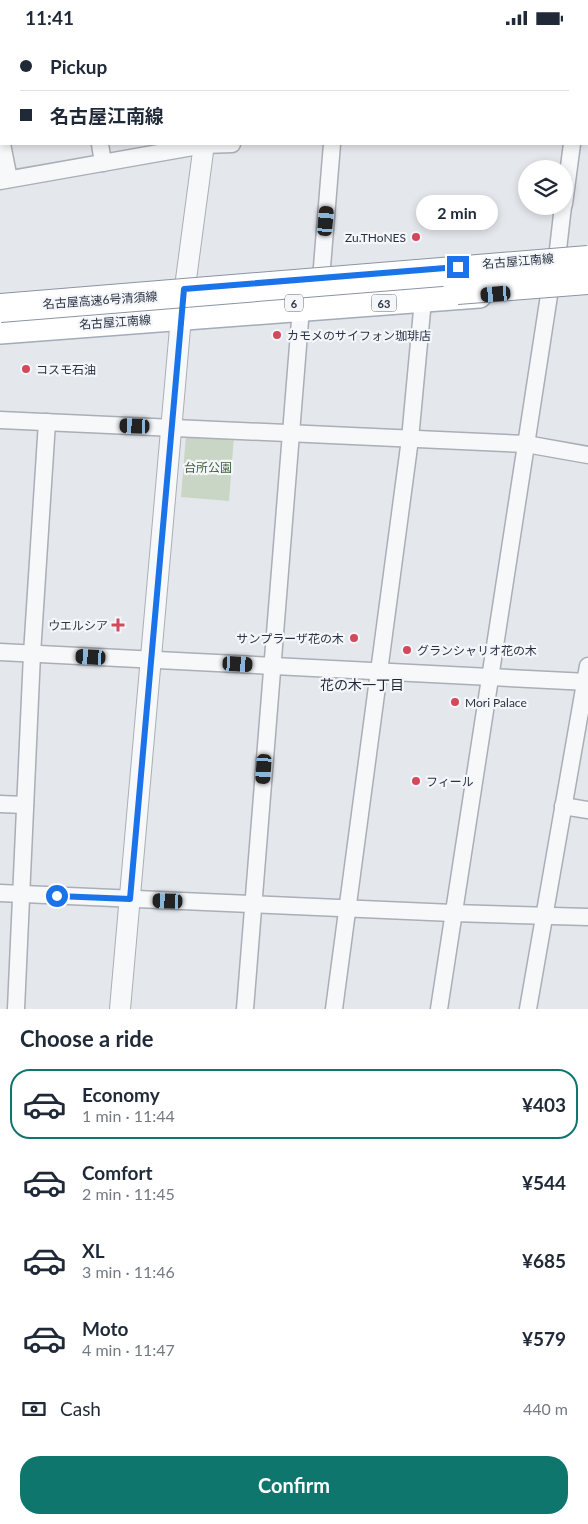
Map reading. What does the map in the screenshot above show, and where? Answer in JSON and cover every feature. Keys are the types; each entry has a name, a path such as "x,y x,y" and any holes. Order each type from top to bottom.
{"highway":[{"name":"名古屋高速6号清須線","path":"0,308 588,260"},
{"name":"名古屋高速6号清須線","path":"0,325 588,280"}],"main road":[{"name":"名古屋江南線","path":"0,302 321,279 588,255"},
{"name":"名古屋江南線","path":"0,331 423,300 588,285"}],"street":[{"path":"1,145 5,180 204,145 184,289 170,427 120,1009"},
{"path":"100,145 103,163"},
{"path":"321,279 332,145"},
{"path":"570,160 572,145"},
{"path":"557,258 563,215"},
{"path":"438,1009 550,289"},
{"path":"334,1009 410,439 423,300"},
{"path":"245,1009 301,308"},
{"path":"0,420 526,444 588,455"},
{"path":"16,1009 32,654 47,422"},
{"path":"0,652 490,678 587,677 528,1009"},
{"path":"0,804 25,805"},
{"path":"563,806 588,810"},
{"path":"0,893 348,909 588,917"}],"green space":[{"name":"台所公園","path":"186,435 234,436 229,501 181,497"}],"place":[{"name":"Zu.THoNES","path":"416,237"},
{"name":"カモメのサイフォン珈琲店","path":"277,335"},
{"name":"コスモ石油","path":"26,369"},
{"name":"ウエルシア","path":"118,625"},
{"name":"サンプラーザ花の木","path":"354,638"},
{"name":"グランシャリオ花の木","path":"407,650"},
{"name":"Mori Palace","path":"455,702"},
{"name":"フィール","path":"416,781"}],"district":[{"name":"花の木一丁目","path":"362,684"}],"route":[{"path":"57,896 130,899 184,289 458,267"}]}
